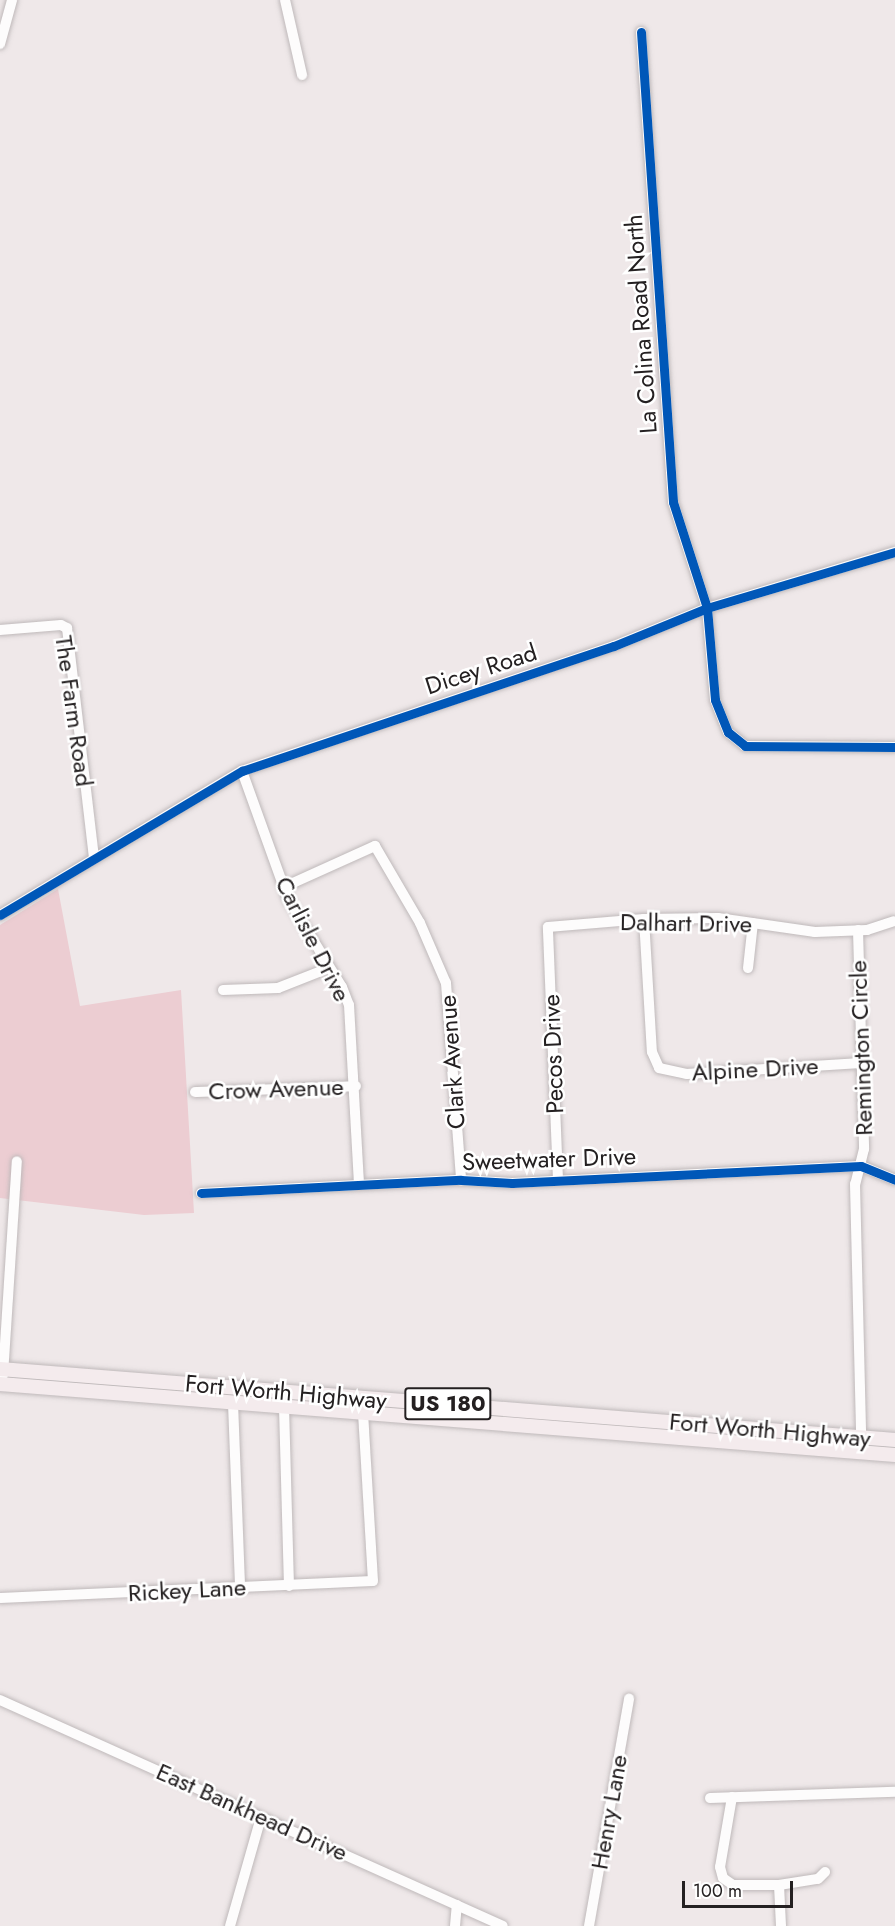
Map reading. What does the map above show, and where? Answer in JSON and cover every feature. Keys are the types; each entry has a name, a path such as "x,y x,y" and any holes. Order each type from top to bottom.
{"main road":[{"name":"Fort Worth Highway","path":"1,1369 895,1440"},
{"path":"183,1383 183,1399"},
{"name":"Fort Worth Highway","path":"1,1385 895,1455"},
{"path":"321,1410 322,1395"},
{"path":"557,1413 557,1429"},
{"path":"707,1440 708,1425"},
{"path":"798,1433 798,1448"}],"street":[{"path":"0,44 5,36 12,0"},
{"path":"285,0 302,75"},
{"name":"La Colina Road North","path":"641,32 673,502 707,608 715,700 728,732 745,746 895,747"},
{"name":"Dicey Road","path":"0,915 242,771 615,646 707,608 895,552"},
{"name":"The Farm Road","path":"0,630 61,625 67,628 94,858"},
{"name":"Carlisle Drive","path":"242,771 284,887 304,930 329,968 349,1005 356,1086 359,1184"},
{"name":"Clark Avenue","path":"284,887 375,846 420,923 446,983 461,1180"},
{"name":"Dalhart Drive","path":"548,927 644,919 718,918 815,932 858,930 894,921"},
{"name":"Alpine Drive","path":"644,919 651,1052 659,1068 687,1074 860,1063"},
{"path":"748,968 753,923"},
{"name":"Pecos Drive","path":"548,927 558,1180"},
{"name":"Remington Circle","path":"858,930 864,1149 861,1166"},
{"path":"223,990 278,988 329,968"},
{"name":"Crow Avenue","path":"195,1092 356,1086"},
{"path":"1,1385 5,1274 17,1161"},
{"path":"861,1166 855,1184 861,1437"},
{"name":"Sweetwater Drive","path":"201,1192 461,1180 558,1180 861,1166 895,1180"},
{"path":"233,1403 240,1587"},
{"path":"284,1407 289,1586"},
{"name":"Rickey Lane","path":"0,1599 373,1581 363,1413"},
{"name":"Henry Lane","path":"589,1926 629,1698"},
{"name":"East Bankhead Drive","path":"0,1700 503,1926"},
{"path":"710,1798 895,1792"},
{"path":"732,1797 720,1867 723,1878 733,1885 779,1885 818,1879 825,1872"},
{"path":"230,1926 261,1817"},
{"path":"779,1885 781,1926"},
{"path":"455,1926 457,1905"},
{"path":"472,1926 477,1914"}],"shaded area":[{"path":"58,889 80,1006 181,990 194,1213 144,1215 0,1198 0,925"}],"cycle path":[{"path":"641,32 673,502 707,608 715,700 728,732 745,746 895,747"},
{"path":"0,915 242,771 614,646 707,608 895,552"},
{"path":"201,1193 461,1180 512,1183 861,1166 895,1180"}]}
